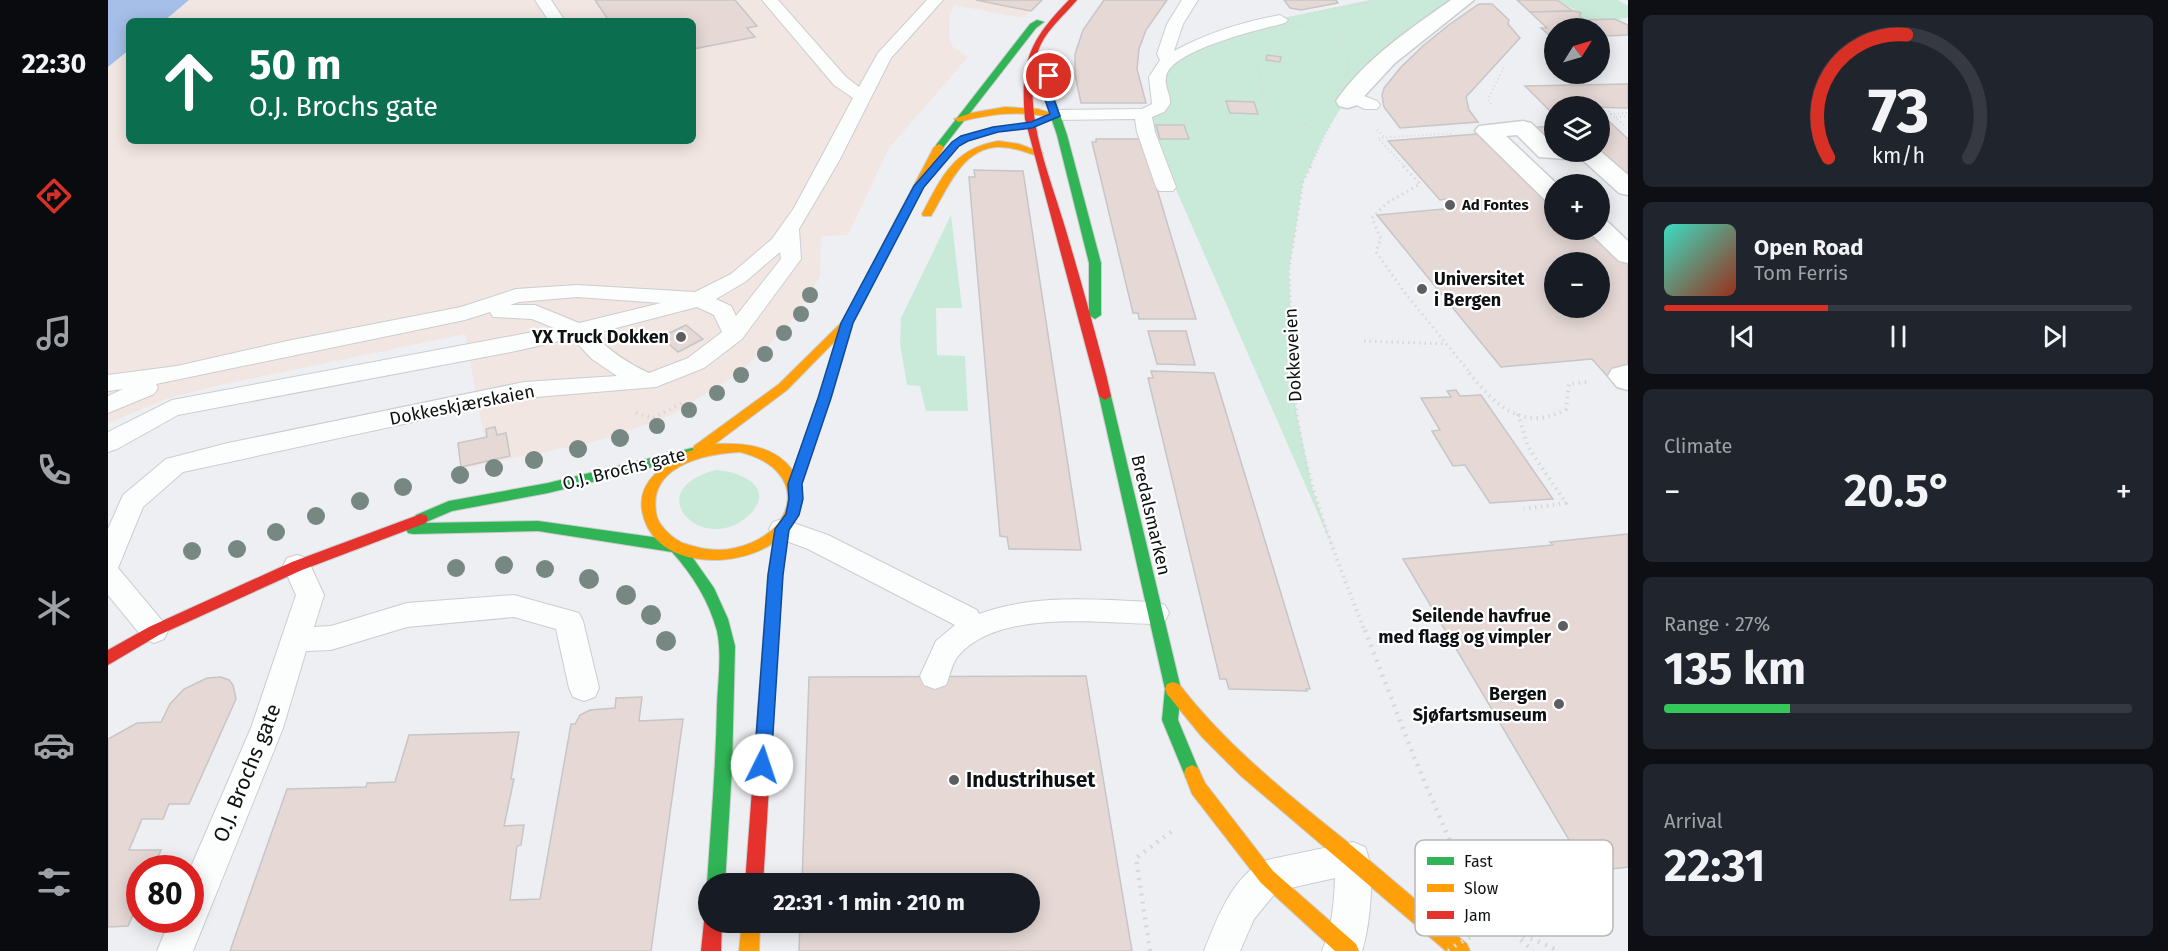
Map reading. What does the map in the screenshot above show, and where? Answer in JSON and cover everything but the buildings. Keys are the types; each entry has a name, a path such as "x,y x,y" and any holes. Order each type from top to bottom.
{"main road":[{"name":"Bredalsmarken","path":"1069,4 1053,48 1049,97 1062,135 1095,263 1095,350"},
{"path":"1032,125 1030,74 1034,54 1046,29 1069,4"},
{"name":"O.J. Brochs gate","path":"795,484 825,398 847,323 937,150 1033,26 1069,4"},
{"path":"959,119 1009,107 1030,108 1055,116"},
{"path":"1012,128 1032,125 1055,116"},
{"name":"Bredalsmarken","path":"1032,125 1060,225 1078,301 1095,350 1173,689"},
{"name":"O.J. Brochs gate","path":"919,186 955,144 965,138"},
{"path":"919,231 948,179 971,150 997,142 1015,144 1038,153"},
{"name":"O.J. Brochs gate","path":"863,292 890,273"},
{"name":"O.J. Brochs gate","path":"108,658 154,630 297,566 396,530 449,506 548,488 692,453 783,387 847,323"},
{"path":"734,447 755,450 773,458 786,470 795,484 796,499 792,515 782,529 765,543 721,556 697,554 676,547 658,534 648,517 648,498 656,480 671,464 692,453 713,448 734,447"},
{"name":"O.J. Brochs gate","path":"396,530 538,526 676,547"},
{"path":"755,873 775,575 782,529"},
{"path":"676,547 706,589 726,638 726,766 717,873"},
{"path":"1173,689 1192,718 1253,776 1415,912"},
{"path":"1173,689 1170,720 1198,788 1268,877 1344,950"},
{"path":"711,951 712,933"},
{"path":"749,951 750,933"},
{"path":"1443,936 1460,951"}],"street":[{"path":"1349,98 1370,72 1421,29 1464,0"},
{"path":"1544,149 1523,128 1487,131 1544,185"},
{"path":"1598,162 1628,188"},
{"path":"1610,238 1628,255"}],"lane":[{"path":"543,0 555,18"},
{"path":"770,0 831,71 862,97"},
{"path":"108,443 172,408 516,344 645,315 699,300 738,278 779,243 830,161 890,48 935,0"},
{"path":"1169,61 1165,54 1175,24 1190,0"},
{"path":"1055,116 1143,114 1155,111 1160,106 1163,95 1157,79 1159,72 1169,61 1207,39 1245,26 1285,18"},
{"path":"1349,98 1371,105"},
{"path":"1143,114 1146,132 1166,187"},
{"name":"Dokkeskjærskaien","path":"108,562 132,502 175,465 524,390 648,382 696,363 734,334 791,259 789,227"},
{"path":"108,383 177,374 287,348 465,313 516,296 577,291 699,300 723,311 734,334"},
{"path":"465,313 535,312 577,330 600,354 618,368 648,382"},
{"path":"108,405 177,374"},
{"path":"782,529 818,542 967,618"},
{"name":"O.J. Brochs gate","path":"204,878 267,728 310,595 297,566"},
{"path":"108,575 154,630"},
{"path":"296,640 331,638 407,615 514,606 569,621 584,688"},
{"path":"935,676 946,648 969,631 1007,616 1048,612 1155,613"},
{"path":"1222,951 1242,907 1268,877 1353,858 1352,902 1344,950"},
{"path":"175,951 182,933"}],"path":[{"path":"1302,15 1380,0"},
{"path":"1285,18 1323,31 1350,51 1347,75 1312,121 1303,127 1288,127 1278,122 1265,103 1255,56 1285,18"},
{"name":"Dokkeveien","path":"1349,98 1325,134 1303,182 1289,270 1293,387 1313,491 1414,757 1450,840"},
{"path":"1611,114 1628,115"},
{"path":"1611,114 1627,126"},
{"path":"1615,117 1628,115"},
{"path":"1509,129 1378,138 1420,184 1396,197 1374,213 1372,218 1381,239 1376,252 1446,344 1503,408 1527,418 1551,418 1566,409 1569,384 1627,378"},
{"path":"1364,341 1446,344"},
{"path":"1517,414 1528,447 1566,503 1524,509"},
{"path":"1150,951 1136,858 1180,825"},
{"path":"1448,951 1458,942 1473,936"},
{"name":"Dokkeveien","path":"1517,936 1533,951"},
{"path":"1528,936 1558,951"}],"shaded area":[{"path":"189,0 1041,0 1023,18 954,5 949,17 949,38 953,47 968,57 889,148 848,235 821,236 820,276 801,308 788,326 739,373 675,413 652,423 589,443 461,469 457,443 484,437 465,334 221,385 169,398 108,423 108,67 126,52 126,144 696,144 696,18 168,18"}],"green space":[{"path":"1370,0 1464,0 1370,72 1339,111 1325,134 1303,182 1289,270 1293,387 1313,491 1333,548 1143,114 1155,111 1169,61 1245,26"},
{"path":"1557,0 1618,0 1628,6 1628,17 1617,20 1582,18 1579,16 1581,13"},
{"path":"951,215 962,308 936,308 937,355 965,356 968,411 926,411 920,386 907,385 900,344 901,318"},
{"path":"716,470 736,474 753,483 758,490 759,498 748,516 730,527 713,529 697,525 686,516 680,504 681,491 693,479"}],"water":[{"path":"108,0 189,0 168,18 126,18 126,52 108,67"}],"traffic: fast":[{"path":"939,147 1033,26 1040,22"},
{"path":"1050,67 1049,97 1062,135 1095,263 1095,315"},
{"path":"1105,396 1173,689 1170,720 1192,773"},
{"path":"421,519 449,506 548,488 692,453"},
{"path":"413,529 538,526 676,547"},
{"path":"674,545 701,579 715,605 721,619 727,646 724,767 717,873"}],"traffic: slow":[{"path":"959,119 1005,110 1027,110 1050,114"},
{"path":"927,214 947,178 969,154 982,147 998,144 1016,146 1038,153"},
{"path":"795,484 825,398 847,323 939,147"},
{"path":"699,449 783,387 844,325"},
{"path":"674,545 652,523 647,502 653,483 668,468 689,456 714,449 740,447 763,453 783,467 792,481 795,495 793,509 776,533 763,543 749,550 727,555 705,554 676,547"},
{"path":"1173,689 1208,732 1247,770 1415,912"},
{"path":"1192,773 1198,788 1267,877 1349,951"},
{"path":"749,951 750,933"},
{"path":"1443,936 1460,951"}],"traffic: jam":[{"path":"1073,0 1050,25 1036,47 1029,76 1028,97 1034,140 1095,353 1105,396"},
{"path":"108,658 154,631 297,566 421,519"},
{"path":"755,873 775,575 782,529"},
{"path":"711,951 712,933"}],"place":[{"name":"Ad Fontes","path":"1450,205"},
{"name":"Universitet i Bergen","path":"1422,289"},
{"name":"YX Truck Dokken","path":"681,337"},
{"name":"Seilende havfrue med flagg og vimpler","path":"1563,626"},
{"name":"Bergen Sjøfartsmuseum","path":"1559,704"},
{"name":"Industrihuset","path":"954,780"}],"route":[{"path":"762,765 775,575 782,529 792,515 796,499 795,484 825,398 847,323 919,186 955,144 965,138 997,129 1032,125 1055,116 1049,97 1049,76"}]}
